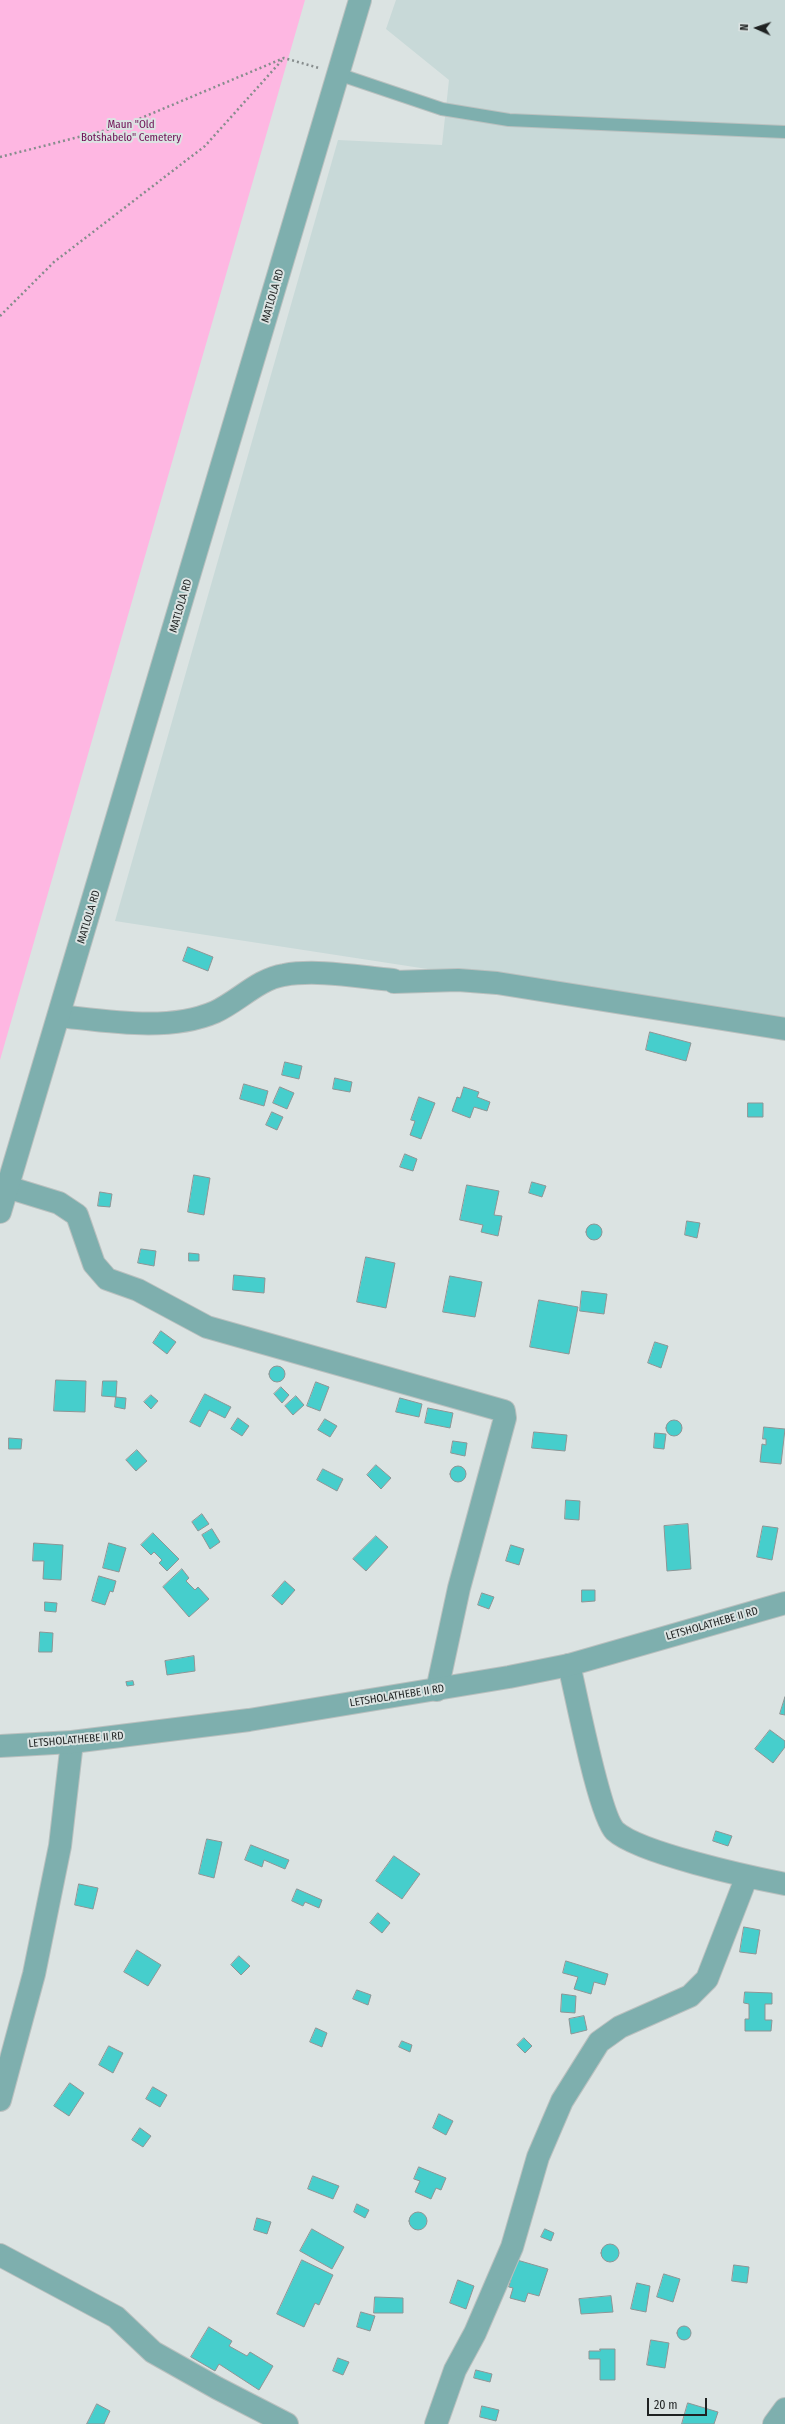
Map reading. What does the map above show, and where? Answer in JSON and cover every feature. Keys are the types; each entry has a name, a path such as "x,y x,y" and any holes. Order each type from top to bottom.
{"street":[{"name":"MATLOLA RD","path":"0,1212 360,0"},
{"path":"59,1016 133,1024 194,1017 215,1012 270,979 284,974 312,973 393,980 394,982 458,980 497,983 785,1029"},
{"path":"7,1187 59,1203 76,1215 94,1264 107,1278 138,1290 207,1327 504,1410 505,1418 459,1588 437,1690"},
{"name":"LETSHOLATHEBE II RD","path":"0,1746 72,1742 249,1720 437,1690 570,1664 785,1603"},
{"path":"570,1664 601,1800 615,1830 642,1846 747,1876 785,1884"},
{"path":"0,2100 34,1974 54,1876 60,1846 72,1742"},
{"path":"436,2424 455,2370 475,2333 512,2247 538,2157 562,2101 599,2042 620,2027 690,1996 707,1979 747,1876"},
{"path":"0,2255 116,2317 154,2352 217,2388 287,2424"},
{"path":"774,2424 785,2409"}],"lane":[{"path":"338,74 442,109 509,120 785,132"}],"path":[{"path":"0,157 122,126 284,58 338,74"},
{"path":"0,316 54,262 205,146 284,58"}],"shaded area":[{"path":"396,0 785,0 785,1024 115,921 338,140 442,145 449,80 386,29"}],"green space":[{"name":"Maun \"Old Botshabelo\" Cemetery","path":"0,0 305,0 0,1060"}],"building":[{"path":"188,947 213,957 208,971 183,961"},
{"path":"650,1032 691,1043 686,1061 646,1050"},
{"path":"285,1062 302,1066 299,1079 282,1075"},
{"path":"335,1078 352,1082 350,1092 333,1089"},
{"path":"244,1084 268,1091 264,1106 240,1099"},
{"path":"280,1087 294,1093 287,1109 273,1103"},
{"path":"464,1087 479,1092 477,1097 490,1102 487,1111 474,1107 470,1118 452,1111 457,1097 460,1098"},
{"path":"419,1097 435,1103 421,1139 410,1135 415,1121 411,1120"},
{"path":"748,1103 763,1103 763,1117 748,1117"},
{"path":"272,1112 283,1117 277,1130 266,1125"},
{"path":"405,1154 417,1159 413,1171 400,1167"},
{"path":"194,1175 210,1178 204,1215 188,1212"},
{"path":"532,1182 546,1186 542,1197 529,1193"},
{"path":"467,1185 499,1191 494,1215 502,1216 498,1236 481,1232 483,1225 460,1220"},
{"path":"100,1192 112,1194 110,1207 98,1206"},
{"path":"687,1221 700,1223 697,1238 685,1235"},
{"path":"591,1224 597,1224 602,1229 600,1238 597,1240 591,1240 586,1235 586,1229"},
{"path":"141,1249 156,1251 154,1266 138,1263"},
{"path":"189,1253 199,1254 199,1261 189,1261"},
{"path":"366,1257 395,1263 386,1308 357,1302"},
{"path":"234,1275 265,1278 264,1293 233,1290"},
{"path":"450,1276 482,1282 475,1317 443,1312"},
{"path":"582,1291 607,1294 604,1314 580,1311"},
{"path":"539,1300 578,1307 569,1354 530,1347"},
{"path":"161,1331 176,1342 167,1354 153,1343"},
{"path":"655,1342 668,1346 661,1368 648,1363"},
{"path":"277,1366 284,1371 285,1374 280,1381 277,1382 270,1377 269,1374 274,1367"},
{"path":"56,1380 86,1381 85,1412 54,1411"},
{"path":"103,1381 117,1381 116,1397 102,1396"},
{"path":"316,1382 329,1387 320,1411 307,1406"},
{"path":"281,1387 289,1395 282,1403 274,1394"},
{"path":"205,1394 231,1407 225,1418 209,1410 200,1427 190,1422"},
{"path":"151,1395 158,1401 151,1409 144,1402"},
{"path":"296,1396 304,1405 293,1415 285,1406"},
{"path":"116,1397 126,1398 125,1409 115,1407"},
{"path":"400,1398 422,1404 419,1417 396,1412"},
{"path":"428,1408 453,1413 450,1428 425,1423"},
{"path":"238,1418 249,1426 242,1436 231,1429"},
{"path":"325,1419 337,1426 330,1437 318,1430"},
{"path":"674,1420 681,1425 682,1428 677,1435 674,1436 667,1431 666,1428 671,1421"},
{"path":"764,1427 785,1429 781,1464 760,1462 762,1444 766,1445 766,1439 763,1439"},
{"path":"534,1432 567,1435 565,1451 532,1448"},
{"path":"655,1433 666,1434 664,1449 654,1448"},
{"path":"9,1438 22,1439 21,1449 9,1449"},
{"path":"453,1441 467,1443 465,1456 451,1453"},
{"path":"137,1450 147,1461 136,1471 126,1460"},
{"path":"376,1465 391,1478 381,1489 367,1475"},
{"path":"455,1466 461,1466 466,1471 464,1480 461,1482 455,1482 450,1477 450,1471"},
{"path":"323,1469 343,1479 337,1491 317,1480"},
{"path":"566,1500 580,1501 579,1520 565,1519"},
{"path":"202,1514 209,1524 198,1531 192,1522"},
{"path":"688,1524 691,1569 667,1571 664,1526"},
{"path":"763,1526 778,1528 772,1560 757,1557"},
{"path":"212,1529 220,1542 210,1549 202,1535"},
{"path":"153,1533 179,1559 167,1571 159,1563 162,1560 154,1552 151,1555 141,1545"},
{"path":"376,1536 388,1547 366,1571 353,1559"},
{"path":"34,1543 63,1545 61,1580 43,1579 44,1561 33,1561"},
{"path":"109,1543 126,1548 119,1572 103,1568"},
{"path":"511,1545 524,1549 519,1565 506,1561"},
{"path":"182,1569 189,1578 186,1581 195,1590 198,1587 209,1599 189,1617 163,1587"},
{"path":"99,1576 116,1581 113,1592 110,1591 105,1605 92,1601"},
{"path":"285,1581 295,1590 282,1605 272,1596"},
{"path":"582,1590 595,1590 595,1601 582,1602"},
{"path":"482,1593 494,1597 489,1609 478,1605"},
{"path":"45,1602 57,1603 56,1612 45,1611"},
{"path":"40,1632 53,1633 52,1652 39,1652"},
{"path":"194,1656 195,1671 167,1675 165,1661"},
{"path":"133,1681 134,1685 127,1686 126,1682"},
{"path":"785,1697 785,1715 780,1714"},
{"path":"770,1730 785,1741 785,1747 773,1763 755,1749"},
{"path":"716,1831 732,1836 728,1846 713,1841"},
{"path":"207,1839 222,1842 214,1878 199,1874"},
{"path":"251,1845 289,1860 285,1869 264,1860 262,1867 245,1860"},
{"path":"394,1856 420,1874 402,1899 376,1881"},
{"path":"79,1884 98,1888 93,1909 75,1905"},
{"path":"297,1889 322,1900 319,1908 305,1902 303,1906 292,1901"},
{"path":"378,1913 390,1923 382,1933 370,1923"},
{"path":"744,1927 760,1930 756,1954 740,1952"},
{"path":"137,1950 161,1965 148,1986 124,1972"},
{"path":"239,1956 250,1966 241,1975 231,1965"},
{"path":"566,1961 608,1974 605,1985 594,1982 591,1994 574,1989 578,1977 563,1973"},
{"path":"357,1990 371,1995 368,2005 353,1999"},
{"path":"745,1992 772,1993 772,2004 765,2004 765,2020 772,2020 771,2031 745,2031 745,2019 749,2019 749,2004 744,2003"},
{"path":"562,1994 576,1996 575,2013 561,2012"},
{"path":"584,2016 587,2030 571,2034 569,2019"},
{"path":"316,2028 327,2033 322,2047 310,2042"},
{"path":"524,2038 532,2046 525,2053 517,2045"},
{"path":"402,2041 412,2045 410,2052 399,2047"},
{"path":"109,2046 123,2053 113,2073 99,2065"},
{"path":"70,2083 84,2093 69,2116 54,2106"},
{"path":"153,2087 167,2095 160,2107 146,2099"},
{"path":"439,2114 453,2121 446,2135 433,2128"},
{"path":"140,2128 151,2136 143,2147 132,2140"},
{"path":"419,2167 446,2178 441,2190 436,2188 431,2199 415,2192 420,2181 414,2179"},
{"path":"313,2176 339,2186 333,2199 308,2189"},
{"path":"357,2204 369,2210 365,2218 354,2212"},
{"path":"414,2212 422,2212 427,2217 425,2228 422,2230 414,2230 409,2225 409,2217"},
{"path":"257,2218 271,2222 267,2234 254,2230"},
{"path":"312,2229 344,2247 332,2269 300,2251"},
{"path":"545,2229 554,2233 551,2241 541,2237"},
{"path":"606,2244 614,2244 619,2249 617,2260 614,2262 606,2262 601,2257 601,2249"},
{"path":"302,2260 333,2275 319,2305 315,2303 304,2327 277,2314"},
{"path":"517,2260 548,2269 539,2296 528,2293 525,2302 510,2298 513,2288 509,2287"},
{"path":"734,2265 749,2267 747,2283 732,2281"},
{"path":"664,2274 680,2279 673,2302 657,2297"},
{"path":"458,2280 474,2286 466,2309 450,2303"},
{"path":"637,2283 650,2286 646,2312 631,2309"},
{"path":"611,2296 613,2312 581,2314 579,2299"},
{"path":"375,2297 403,2298 403,2313 374,2313"},
{"path":"361,2312 375,2316 370,2331 357,2327"},
{"path":"681,2326 687,2326 691,2330 691,2336 687,2340 681,2340 677,2336 677,2330"},
{"path":"209,2327 232,2341 229,2346 247,2356 250,2352 273,2366 259,2390 219,2364 215,2371 191,2357"},
{"path":"651,2340 669,2343 665,2368 647,2365"},
{"path":"600,2349 615,2349 615,2380 600,2380 600,2359 589,2359 589,2351 600,2351"},
{"path":"338,2358 349,2362 343,2375 333,2371"},
{"path":"476,2370 492,2374 490,2382 474,2378"},
{"path":"688,2403 718,2412 714,2424 682,2424"},
{"path":"97,2404 110,2411 104,2424 87,2424"},
{"path":"482,2406 499,2410 496,2421 480,2417"}]}
